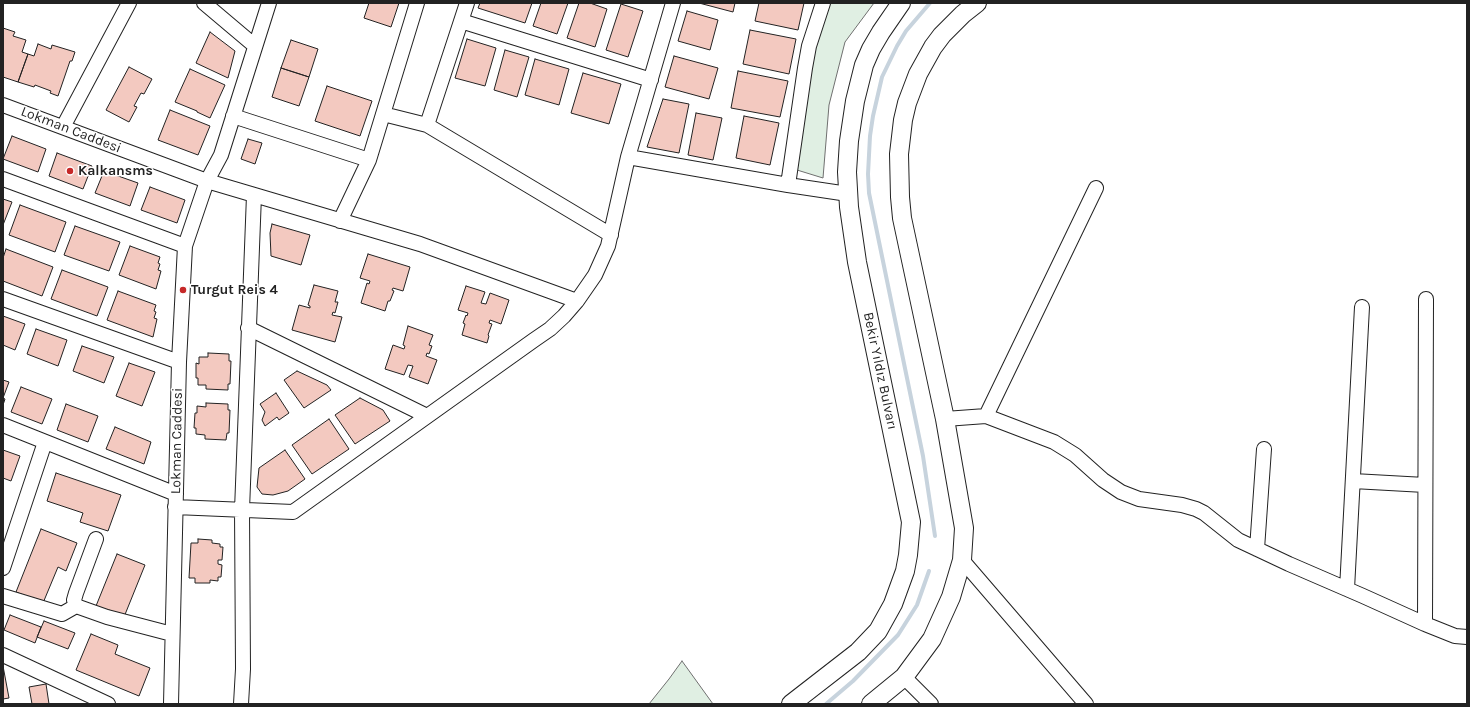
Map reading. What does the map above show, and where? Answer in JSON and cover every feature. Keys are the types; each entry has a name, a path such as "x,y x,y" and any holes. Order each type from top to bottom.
{"main road":[{"name":"Bekir Yıldız Bulvarı","path":"791,704 858,652 878,631 890,612 905,571 911,522 857,262 852,234 847,172 849,141 859,83 864,65 881,32 901,3"},
{"path":"871,704 904,677 923,652 937,628 956,585 962,560 964,528 945,418 902,218 900,137 907,103 925,60 942,35 952,24 977,3"}],"street":[{"path":"64,127 129,3"},
{"path":"204,3 255,46"},
{"name":"Lokman Caddesi","path":"171,704 179,362 185,246 207,181 221,154 269,3"},
{"path":"340,221 369,160 417,3"},
{"path":"427,125 467,3"},
{"path":"3,425 45,442 176,501 242,510 293,512 550,329 577,301 595,275 608,246 628,157 673,3"},
{"path":"788,185 805,68 811,38 823,3"},
{"path":"461,21 651,80"},
{"name":"Lokman Caddesi","path":"3,105 207,181"},
{"path":"383,114 427,125 611,235"},
{"path":"233,116 369,160"},
{"path":"628,157 848,194"},
{"path":"3,179 185,246"},
{"path":"207,181 420,244 577,301"},
{"path":"986,416 1096,188"},
{"path":"241,704 243,669 242,510 254,195"},
{"path":"3,299 179,362"},
{"path":"1425,624 1426,299"},
{"path":"1346,589 1362,307"},
{"path":"248,328 427,416"},
{"path":"945,418 986,416 1054,442 1075,455 1103,480 1121,492 1143,500 1182,505 1196,509 1204,513 1238,540 1257,549 1425,624 1455,636 1467,637"},
{"path":"3,568 45,442"},
{"path":"1257,549 1264,449"},
{"path":"1353,481 1425,485"},
{"path":"76,606 74,600 76,593 96,539"},
{"path":"962,560 1086,704"},
{"path":"3,596 62,614 76,606 107,617 172,634"},
{"path":"3,655 108,704"},
{"path":"904,677 931,704"}],"green space":[{"path":"824,3 874,3 845,42 829,105 823,178 797,170 815,21"},
{"path":"682,661 713,704 649,704 669,679"}],"building":[{"path":"369,3 399,3 391,27 364,18"},
{"path":"480,3 532,3 525,23 478,8"},
{"path":"541,3 568,3 557,34 533,26"},
{"path":"579,3 590,3 607,9 595,47 567,38"},
{"path":"699,3 735,3 733,12"},
{"path":"759,3 804,3 798,30 755,21"},
{"path":"621,4 643,11 628,57 606,50"},
{"path":"687,11 718,20 710,50 678,41"},
{"path":"3,28 15,32 13,36 26,40 22,52 28,54 18,82 3,77"},
{"path":"750,30 796,39 789,74 743,64"},
{"path":"210,32 235,51 228,78 196,63"},
{"path":"467,39 496,48 485,86 455,78"},
{"path":"291,40 318,49 309,77 281,68"},
{"path":"38,44 51,49 52,45 75,52 72,61 70,61 58,96 50,93 51,91 35,85 34,87 18,82 28,54 34,56"},
{"path":"505,50 529,57 517,97 494,90"},
{"path":"674,56 718,68 709,99 665,87"},
{"path":"535,59 569,69 559,105 525,95"},
{"path":"129,67 152,79 144,94 141,93 134,106 137,107 129,122 106,110"},
{"path":"281,68 309,77 299,106 272,97"},
{"path":"190,69 225,85 210,118 175,102"},
{"path":"738,71 788,81 780,117 731,108"},
{"path":"583,73 621,84 609,124 571,113"},
{"path":"327,86 372,101 360,136 315,121"},
{"path":"663,99 689,104 679,153 647,147"},
{"path":"170,110 210,126 198,155 158,140"},
{"path":"696,113 722,118 713,160 688,155"},
{"path":"744,116 779,123 770,165 736,158"},
{"path":"12,136 46,149 38,172 3,159"},
{"path":"248,139 262,143 255,164 241,159"},
{"name":"Kalkansms","path":"57,153 92,166 83,189 49,176"},
{"path":"104,171 138,183 130,206 95,193"},
{"path":"150,187 185,200 177,223 141,210"},
{"path":"3,199 12,202 3,225"},
{"path":"20,205 66,222 55,252 9,235"},
{"path":"272,224 310,235 301,265 271,256 270,233"},
{"path":"75,226 120,242 109,271 64,255"},
{"path":"130,246 160,257 158,270 161,271 156,289 119,275"},
{"path":"6,249 53,267 42,296 3,281 3,258"},
{"path":"368,254 410,267 403,291 393,288 392,290 394,291 390,301 388,301 385,311 361,303 367,283 369,284 370,281 360,278"},
{"path":"62,270 108,287 97,316 51,299"},
{"path":"314,285 338,291 335,302 338,302 335,313 333,312 332,315 342,317 335,342 292,330 299,305 310,308 308,305"},
{"path":"466,286 485,292 481,303 486,304 490,293 509,300 501,324 490,320 489,323 492,324 487,343 462,335 465,324 463,323 468,313 458,310"},
{"path":"118,291 156,305 154,318 157,319 153,337 107,320"},
{"path":"3,316 25,324 15,350 3,345"},
{"path":"408,326 433,335 429,345 432,346 429,354 427,353 426,356 437,360 428,384 409,377 413,366 408,365 404,375 385,369 393,345 404,349 405,346 403,345"},
{"path":"36,329 67,340 58,366 27,354"},
{"path":"82,346 114,357 104,383 73,371"},
{"path":"208,353 229,354 229,361 231,361 230,384 228,384 228,390 206,389 206,385 198,385 198,378 196,378 196,363 199,364 199,357 208,357"},
{"path":"129,363 155,372 142,406 116,396"},
{"path":"297,371 327,385 331,390 304,408 284,380"},
{"path":"3,380 9,382 3,398"},
{"path":"21,387 52,399 42,424 11,412"},
{"path":"276,393 289,413 279,420 277,417 265,426 262,420 265,412 260,404"},
{"path":"360,398 383,410 390,421 355,444 335,415"},
{"path":"206,403 228,404 228,410 230,410 229,433 227,433 226,440 205,439 205,435 196,434 196,428 194,428 197,406 206,407"},
{"path":"66,404 98,416 88,442 57,430"},
{"path":"329,419 349,449 312,474 292,445"},
{"path":"115,427 151,442 144,464 106,449"},
{"path":"3,450 20,456 11,481 3,478"},
{"path":"285,450 305,479 288,491 273,495 262,494 257,487 259,468"},
{"path":"56,473 121,495 108,531 80,522 83,513 47,501"},
{"path":"41,529 77,543 66,571 58,567 43,603 16,592"},
{"path":"198,539 212,540 212,543 220,544 220,547 223,547 222,560 218,560 218,564 222,565 221,577 218,577 218,581 210,580 210,583 195,583 195,578 189,578 191,543 198,543"},
{"path":"117,554 145,565 124,617 96,606"},
{"path":"10,615 41,627 35,643 4,630"},
{"path":"44,621 75,633 68,649 37,637"},
{"path":"91,634 118,645 115,654 150,668 139,696 76,670"},
{"path":"3,666 9,698 3,699"},
{"path":"46,684 49,704 32,704 29,687"}],"waterway":[{"path":"930,3 906,31 882,77 870,136 868,174 869,193 923,456 935,536"},
{"path":"826,704 853,681 898,635 917,605 929,571"}],"place":[{"name":"Kalkansms","path":"70,171"},
{"name":"Turgut Reis 4","path":"183,290"}]}
